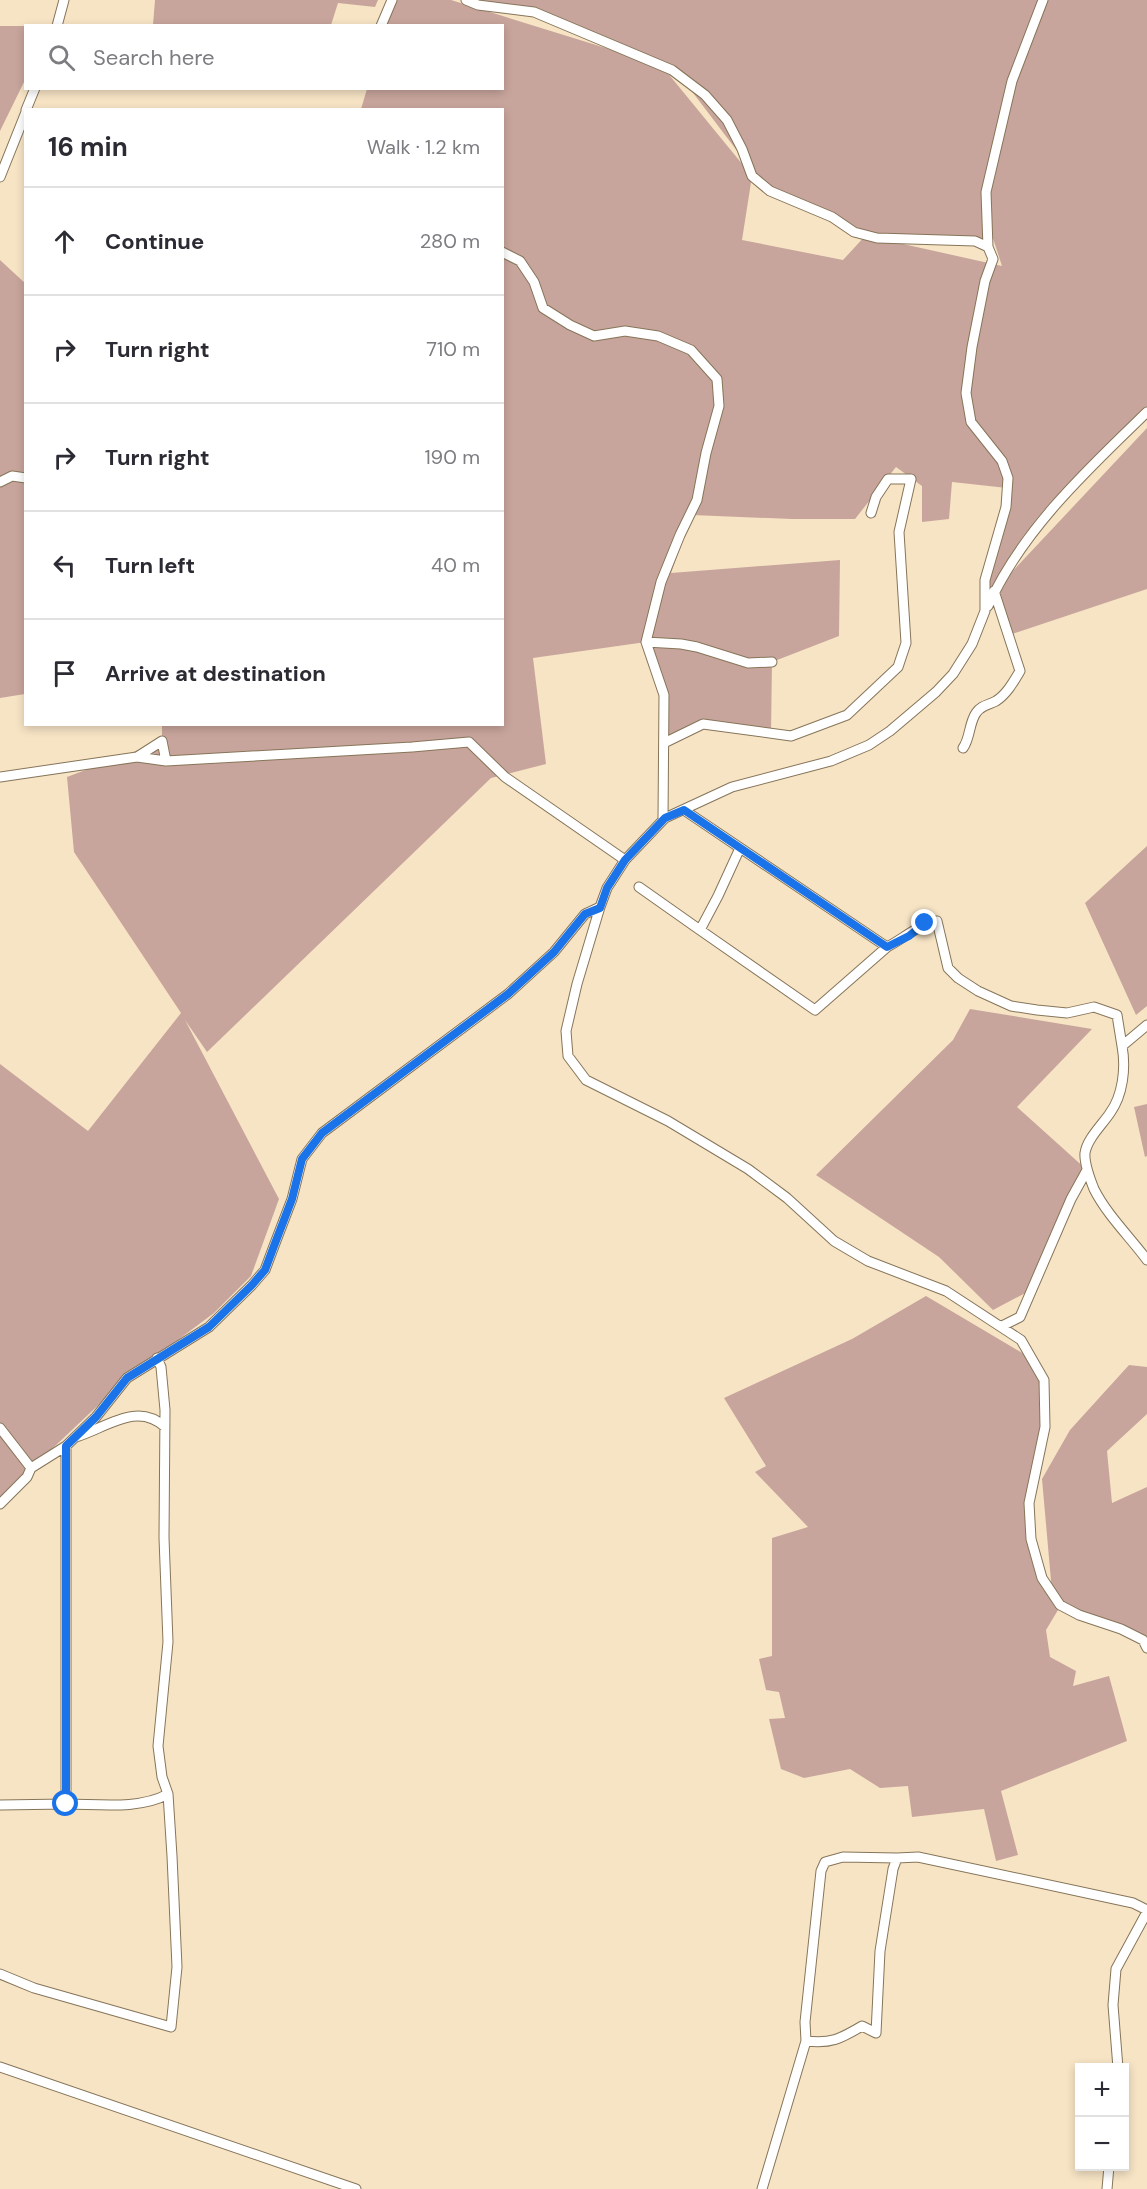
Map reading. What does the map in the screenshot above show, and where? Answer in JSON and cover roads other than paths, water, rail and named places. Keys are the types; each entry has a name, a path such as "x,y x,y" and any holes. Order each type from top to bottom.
{"street":[{"path":"58,24 64,0"},
{"path":"382,24 392,0"},
{"path":"466,0 478,5 534,12 672,70 705,95 727,120 753,176 770,191 832,217 854,232 877,238 975,241 988,247"},
{"path":"985,611 985,580 1006,507 1008,478 1002,461 971,422 966,393 985,281 993,259 988,247 986,192 1012,81 1043,0"},
{"path":"27,108 34,90"},
{"path":"0,177 24,116"},
{"path":"504,253 520,261 534,282 543,308 570,325 594,336 625,332 658,336 691,350 717,380 719,406 706,453 698,500 680,535 662,582 646,642 664,695 663,820"},
{"path":"1147,412 1084,474 1039,526 994,591 972,644 953,674 936,692 890,731 869,745 831,761 732,787 663,820 625,860 607,888 600,908 577,984 566,1031 568,1056 586,1080 668,1121 748,1169 787,1198 834,1241 860,1256 946,1291 1021,1340 1044,1380 1045,1427 1029,1503 1031,1539 1042,1578 1060,1605 1079,1615 1143,1640 1147,1647"},
{"path":"0,482 12,476 24,478"},
{"path":"664,743 703,724 791,736 847,715 898,666 906,643 899,532 911,479 888,479 876,497 872,513"},
{"path":"963,748 976,713 985,705 996,701 1020,671 994,591"},
{"path":"646,642 697,647 748,663 772,662"},
{"path":"137,757 162,741 166,761"},
{"path":"0,777 137,757 166,761 469,742 506,777 625,860"},
{"path":"684,810 887,947"},
{"path":"700,930 740,848"},
{"path":"639,887 815,1010 887,947 909,936 925,923 937,921 948,968 958,978 978,991 1011,1006 1066,1013 1094,1007 1117,1015 1125,1059 1122,1084 1112,1110 1096,1131 1085,1153 1087,1170 1107,1210 1147,1260"},
{"path":"0,1504 27,1477 31,1468 66,1446 96,1417 127,1378 209,1327 252,1285 265,1270 292,1199 302,1159 322,1133 508,994 554,952 585,914 600,908"},
{"path":"1122,1046 1147,1025"},
{"path":"1021,1340 1020,1317 1071,1199 1087,1170"},
{"path":"1002,1326 1020,1317"},
{"path":"0,1974 34,1988 150,2023 171,2027 177,1967 168,1794 162,1777 158,1746 168,1642 164,1538 165,1427 161,1367 157,1358"},
{"path":"75,1437 112,1421 139,1415 155,1418 165,1427"},
{"path":"0,1428 31,1468"},
{"path":"66,1446 66,1804"},
{"path":"0,1805 124,1804 156,1801 168,1794"},
{"path":"762,2189 806,2041 805,2022 820,1871 825,1862 843,1857 918,1857 1133,1903 1147,1911 1116,1969 1113,2005 1118,2063"},
{"path":"806,2041 825,2043 862,2026 876,2033 880,1951 893,1869 897,1858"},
{"path":"0,2067 356,2189"},
{"path":"1107,2189 1109,2171"}]}
